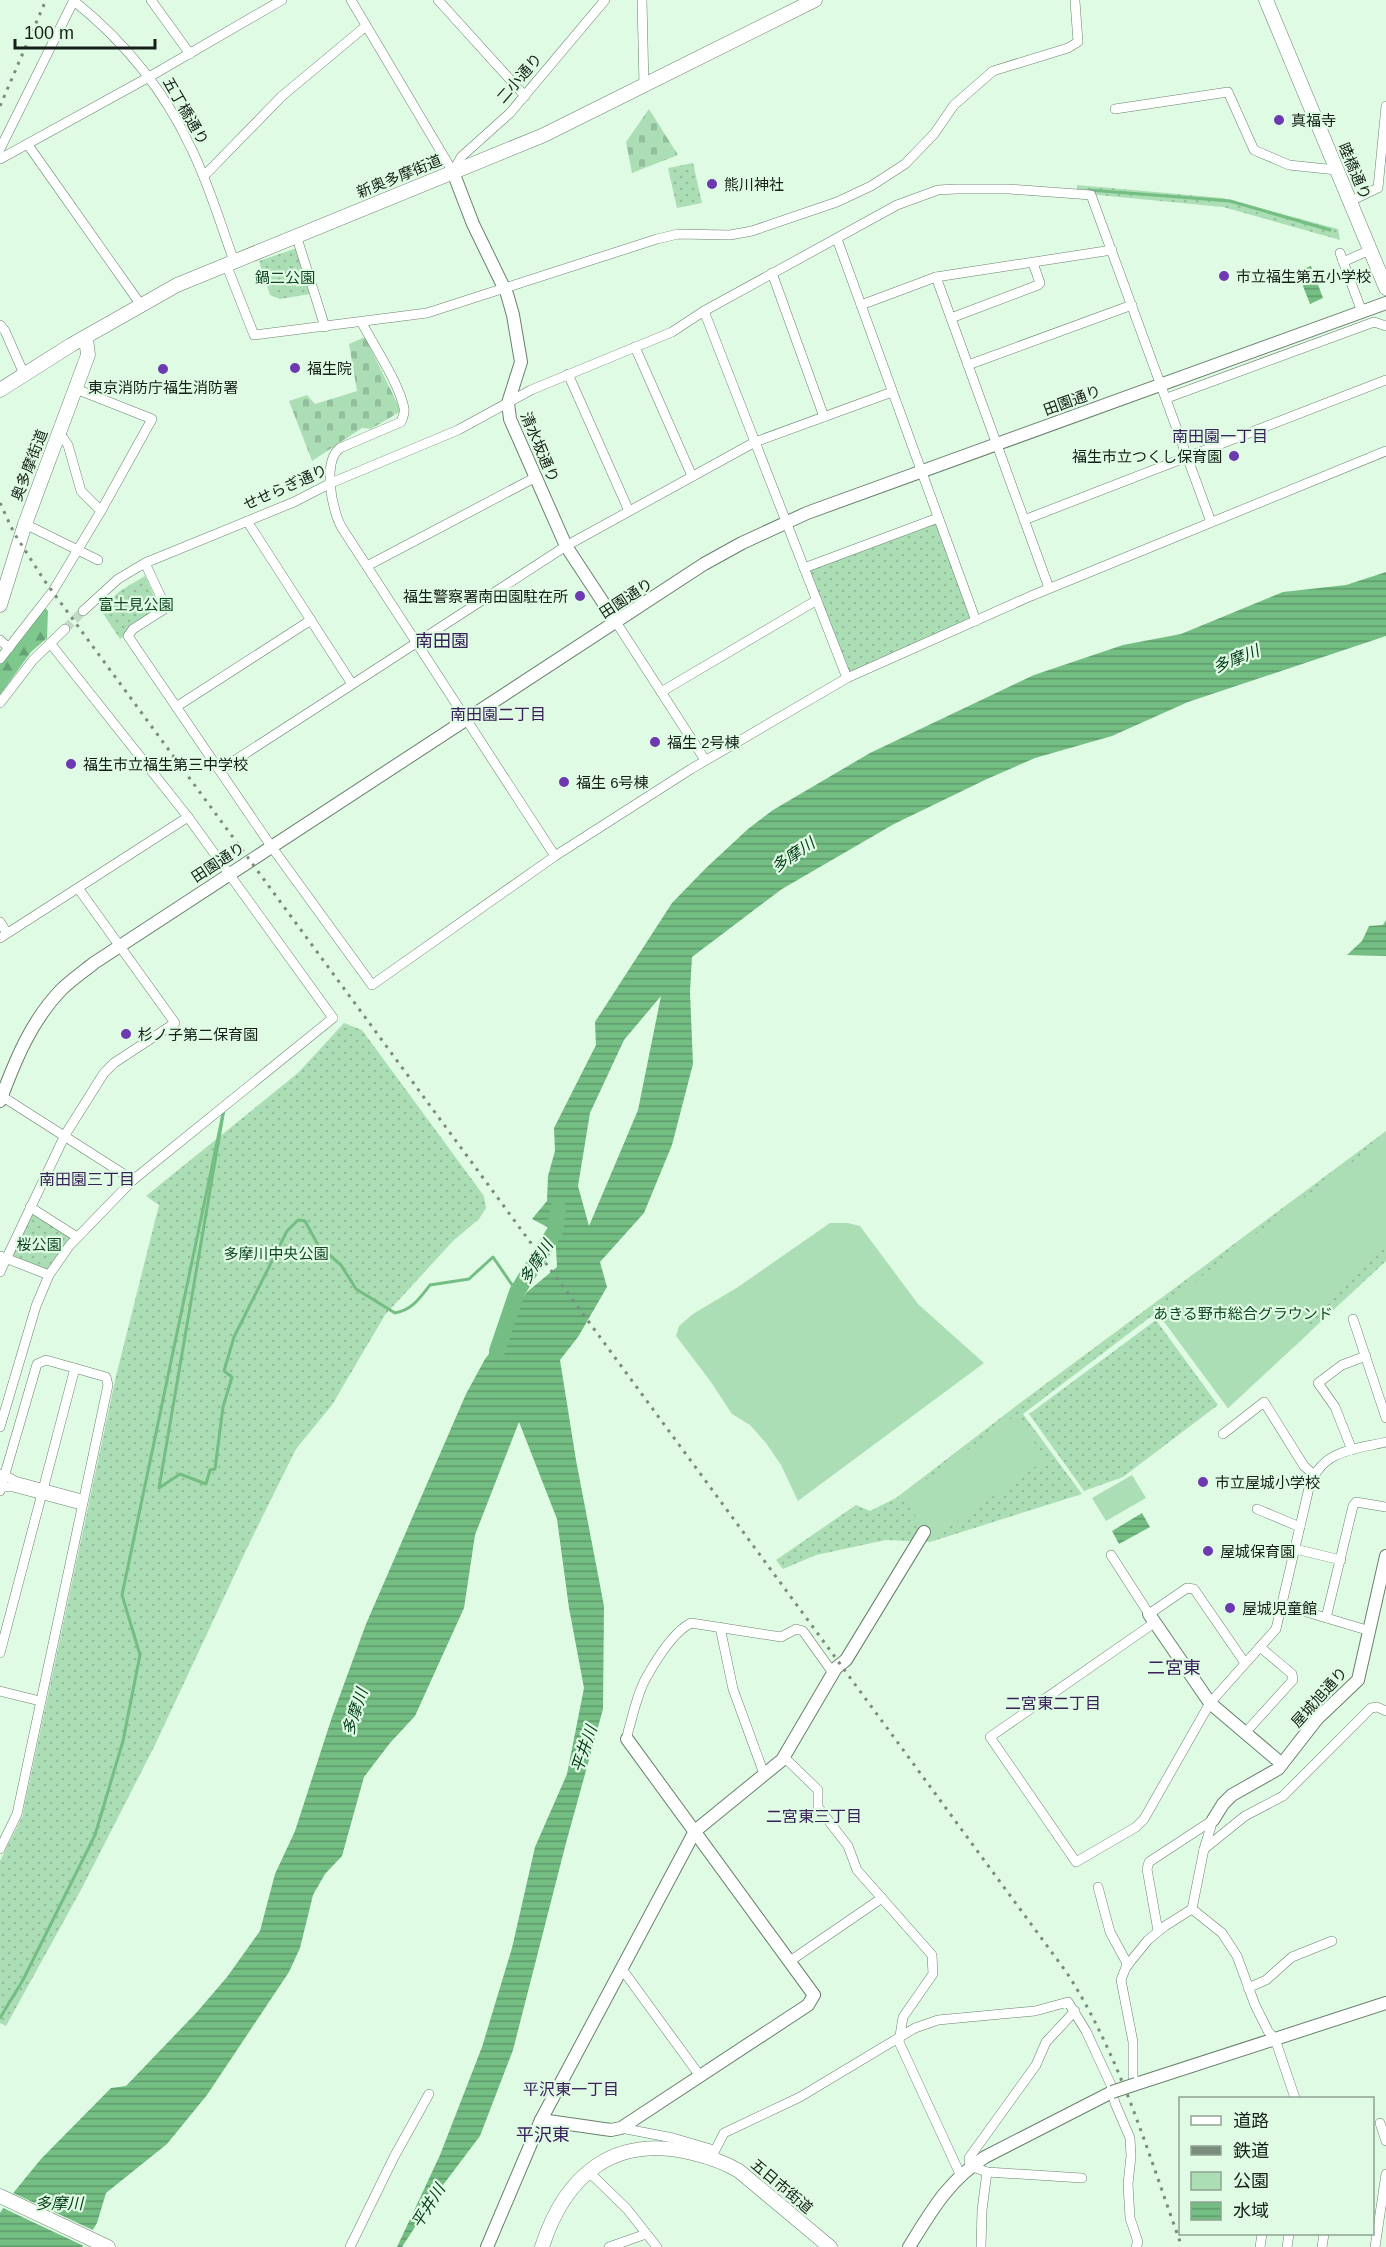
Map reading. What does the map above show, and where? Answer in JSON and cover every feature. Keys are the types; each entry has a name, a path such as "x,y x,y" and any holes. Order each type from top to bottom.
{"main road":[{"name":"新奥多摩街道","path":"0,390 141,304 177,285 544,135 815,0"},
{"name":"睦橋通り","path":"1266,0 1386,288"},
{"name":"睦橋通り","path":"1274,0 1386,267"},
{"path":"88,355 109,324"},
{"name":"奥多摩街道","path":"0,605 24,524 88,355 86,338"},
{"name":"五日市街道","path":"542,2247 562,2201 589,2172 612,2157 644,2148 669,2148 712,2154 739,2171 830,2247"},
{"path":"0,2196 108,2247"}],"street":[{"path":"151,0 189,54"},
{"path":"0,159 282,0"},
{"name":"清水坂通り","path":"351,0 453,172 473,224 504,287 521,356 521,368 508,403 510,419 566,546 705,760"},
{"path":"438,0 525,96"},
{"name":"二小通り","path":"453,172 461,157 525,96 605,0"},
{"path":"642,0 644,86"},
{"path":"296,235 326,327 427,313 657,238 678,234 730,235 752,231 837,202 872,186 905,164 925,144 954,105 993,71 1068,48 1078,42 1076,0 1069,0"},
{"path":"0,149 74,1"},
{"name":"五丁橋通り","path":"74,1 112,33 149,77 190,146 204,176 254,335 326,327"},
{"path":"204,176 282,96 366,26"},
{"path":"1115,109 1228,92 1254,150 1289,165 1336,170"},
{"path":"1357,198 1382,187 1386,106"},
{"path":"28,145 141,304"},
{"name":"せせらぎ通り","path":"83,611 118,579 145,563 294,502 331,483 458,430 531,390 672,332 704,311 897,205 938,190 1009,189 1091,195 1112,250"},
{"path":"837,239 976,621"},
{"path":"861,304 936,277 1112,250 1211,522"},
{"path":"1362,312 1342,257 1370,250"},
{"path":"951,318 1038,285 1040,283 1033,263"},
{"path":"772,273 824,417"},
{"path":"936,277 1049,588"},
{"name":"田園通り","path":"1,1097 35,1023 63,988 94,963 704,564 785,522 1386,303"},
{"path":"968,365 1132,305"},
{"path":"704,311 847,678"},
{"path":"1167,398 1374,322 1386,326"},
{"path":"362,323 393,381 404,408 404,417 396,425 334,453 331,466 332,505 338,521 555,856"},
{"path":"0,325 6,331 24,374"},
{"path":"635,347 692,476"},
{"path":"568,374 629,511"},
{"path":"1024,520 1386,380"},
{"path":"0,659 53,591 101,511 152,418 76,389"},
{"path":"220,770 566,546 755,442 892,392"},
{"path":"60,432 68,444 81,491 101,511"},
{"path":"145,563 165,608 133,629 128,636 271,846 372,985 492,898 555,856 705,760 847,678 1049,588 1386,451"},
{"path":"367,566 536,477"},
{"path":"804,568 939,518"},
{"path":"247,521 352,684"},
{"path":"24,524 98,560"},
{"path":"661,692 817,600"},
{"path":"176,706 311,620"},
{"path":"0,703 24,670 65,629"},
{"path":"0,640 9,648"},
{"path":"0,1427 32,1317 49,1275 77,1237 133,1180 333,1018 188,817 50,643"},
{"path":"0,922 3,935 188,817"},
{"path":"0,1272 2,1257 30,1207 65,1135 104,1072 175,1023 78,888"},
{"path":"1,1097 65,1135 133,1180"},
{"path":"30,1207 77,1237"},
{"path":"2,1257 49,1275"},
{"path":"1353,1319 1386,1419"},
{"path":"1352,1450 1335,1407 1318,1383 1342,1365 1366,1356"},
{"path":"0,1849 17,1814 108,1381 104,1375 46,1360 38,1364 3,1475 1,1488 13,1487 42,1491"},
{"path":"0,1653 75,1368"},
{"path":"1223,1434 1264,1402 1304,1466 1314,1475"},
{"path":"1245,1663 1194,1589 1187,1588 1152,1619 990,1737 1076,1862 1136,1827 1144,1819 1210,1703 1276,1629 1314,1475 1327,1459 1386,1442"},
{"path":"3,1475 42,1491 82,1502"},
{"path":"1326,1618 1353,1506 1356,1502 1386,1508"},
{"path":"1257,1509 1300,1527"},
{"path":"486,2247 541,2120 695,1831 784,1757 833,1673 846,1660 924,1532"},
{"path":"1295,1549 1341,1560"},
{"path":"1111,1555 1210,1703 1282,1764"},
{"name":"屋城旭通り","path":"1213,1820 1232,1795 1278,1769 1317,1719 1358,1680 1386,1556"},
{"path":"1283,1605 1370,1631"},
{"path":"541,2120 611,2130 621,2128 812,2000 814,1995 812,1990 627,1739 627,1732 645,1678 669,1644 685,1626 691,1623 781,1637 796,1629 803,1631 833,1673"},
{"path":"720,1627 733,1689 764,1774"},
{"path":"1245,1733 1293,1680 1292,1674 1260,1647"},
{"path":"0,1691 40,1701"},
{"path":"1204,1849 1245,1816 1283,1796 1371,1708 1386,1710"},
{"path":"784,1757 818,1790 818,1807 848,1846 857,1870 933,1958 933,1974 903,2017 899,2039 900,2045 965,2170"},
{"path":"1136,2084 1133,2077 1133,2042 1121,1980 1128,1965 1148,1940 1192,1909 1204,1849 1213,1820"},
{"path":"1158,1931 1147,1869 1149,1862 1213,1820"},
{"path":"1098,1887 1110,1932 1128,1965"},
{"path":"790,1961 882,1898"},
{"path":"1192,1909 1213,1925 1230,1943 1268,2031 1275,2038 1295,2097"},
{"path":"1248,1988 1266,1980 1292,1957 1332,1941"},
{"path":"621,1969 700,2076"},
{"path":"621,2128 673,2138 712,2154 724,2133 800,2097 915,2028 938,2020 1035,2011 1068,2002 1097,2053 1130,2138 1128,2184 1130,2218 1138,2242 1136,2247"},
{"path":"909,2247 935,2204 965,2170 985,2157 1112,2092 1386,2003"},
{"path":"965,2170 969,2158 1036,2065 1046,2042 1075,2011"},
{"path":"350,2247 394,2157 429,2094"},
{"path":"1379,2124 1386,2141"},
{"path":"965,2170 1082,2178"},
{"path":"589,2172 627,2209 657,2247"},
{"path":"981,2247 982,2210 987,2172"},
{"path":"1375,2247 1386,2174"},
{"path":"609,2247 646,2234"}],"green space":[{"path":"649,109 678,155 632,173 626,142"},
{"path":"693,163 702,203 677,208 668,168"},
{"path":"1077,185 1223,198 1338,229 1340,240 1223,207 1077,193"},
{"name":"鍋二公園","path":"297,248 310,294 280,299 270,295 259,261"},
{"path":"365,337 401,411 371,429 362,428 312,461 289,401 307,395 315,404 357,391 349,344"},
{"path":"939,523 974,619 850,675 808,571"},
{"name":"富士見公園","path":"145,576 161,611 120,639 100,609 120,591"},
{"path":"44,607 48,611 47,638 31,652 0,695 0,661"},
{"name":"多摩川中央公園","path":"344,1023 362,1030 484,1196 486,1208 479,1219 453,1241 385,1315 332,1405 296,1449 155,1745 82,1888 6,2026 0,2023 0,1861 22,1817 116,1376 159,1205 146,1196 298,1073"},
{"name":"あきる野市総合グラウンド","path":"1386,1131 1386,1261 1228,1408 1157,1312 1023,1414 1082,1494 930,1542 886,1540 816,1555 783,1569 776,1560 856,1505 870,1511 896,1498"},
{"path":"1386,1137 1386,1245 1302,1320 1310,1332 1228,1408 1157,1312 1246,1241"},
{"name":"桜公園","path":"34,1212 71,1235 71,1240 51,1267 45,1270 12,1258 9,1254 29,1213"},
{"path":"830,1223 860,1226 918,1304 984,1363 798,1501 781,1465 766,1443 750,1425 732,1414 676,1336 679,1326 693,1314 738,1287"},
{"path":"1156,1320 1218,1405 1123,1477 1084,1491 1029,1414"},
{"path":"1015,1416 1046,1459 932,1539 902,1497"},
{"path":"1132,1475 1146,1498 1106,1521 1092,1498"}],"water":[{"path":"1311,266 1323,298 1310,304 1297,271"},
{"name":"平井川","path":"1386,572 1386,636 1188,702 1112,736 1035,758 987,779 894,824 782,889 692,957 690,992 693,1064 672,1145 644,1213 600,1262 607,1287 578,1337 560,1360 576,1460 604,1606 603,1709 513,2050 480,2136 437,2193 402,2247 397,2247 440,2155 482,2047 512,1948 535,1847 567,1774 584,1688 569,1608 557,1519 519,1422 475,1535 464,1608 415,1716 390,1743 364,1777 342,1856 325,1874 313,1895 300,1948 289,1972 207,2095 167,2144 106,2193 97,2223 82,2247 0,2247 0,2213 41,2159 111,2088 126,2086 197,2012 227,1977 260,1931 275,1874 295,1831 332,1717 366,1624 466,1394 485,1359 500,1340 507,1319 527,1292 557,1267 555,1231 532,1219 547,1201 548,1176 555,1151 554,1128 596,1045 595,1022 672,903 748,829 773,810 870,753 1034,675 1123,645 1181,634 1283,592 1346,585","holes":["661,996 638,1110 589,1226 578,1186 590,1113 624,1040"]},
{"path":"1386,920 1386,956 1347,955 1362,941 1369,926 1383,925"},
{"path":"1142,1513 1150,1527 1119,1544 1112,1531"}],"pier":[{"path":"11,2192 95,2231 86,2247 1,2207"}],"waterway":[{"path":"1089,190 1230,201 1330,230"},
{"path":"224,1109 159,1488 180,1474 206,1484 210,1470 215,1469 223,1407 232,1377 224,1371 234,1337 287,1231 298,1220 305,1221 318,1245 341,1265 356,1289 395,1313 411,1307 430,1285 469,1279 493,1257 517,1292"},
{"path":"0,2018 23,1980 95,1835 123,1741 140,1655 122,1595 224,1109"},
{"name":"多摩川","path":"497,1351 517,1292 555,1231 558,1208"}],"tunnel":[{"path":"65,629 83,611"}],"railway":[{"path":"0,106 46,0"},
{"path":"0,503 14,533 44,580 1067,1973 1086,2005 1118,2072 1182,2247"}],"place":[{"name":"真福寺","path":"1279,120"},
{"name":"熊川神社","path":"712,184"},
{"name":"市立福生第五小学校","path":"1224,276"},
{"name":"福生院","path":"295,368"},
{"name":"東京消防庁福生消防署","path":"163,369"},
{"name":"福生市立つくし保育園","path":"1234,456"},
{"name":"福生警察署南田園駐在所","path":"580,596"},
{"name":"福生 2号棟","path":"655,742"},
{"name":"福生市立福生第三中学校","path":"71,764"},
{"name":"福生 6号棟","path":"564,782"},
{"name":"杉ノ子第二保育園","path":"126,1034"},
{"name":"市立屋城小学校","path":"1203,1482"},
{"name":"屋城保育園","path":"1208,1551"},
{"name":"屋城児童館","path":"1230,1608"}],"district":[{"name":"南田園一丁目","path":"1220,436"},
{"name":"南田園","path":"442,641"},
{"name":"南田園二丁目","path":"498,714"},
{"name":"南田園三丁目","path":"87,1179"},
{"name":"二宮東","path":"1174,1668"},
{"name":"二宮東二丁目","path":"1053,1703"},
{"name":"二宮東三丁目","path":"814,1816"},
{"name":"平沢東一丁目","path":"571,2089"},
{"name":"平沢東","path":"543,2135"}]}
